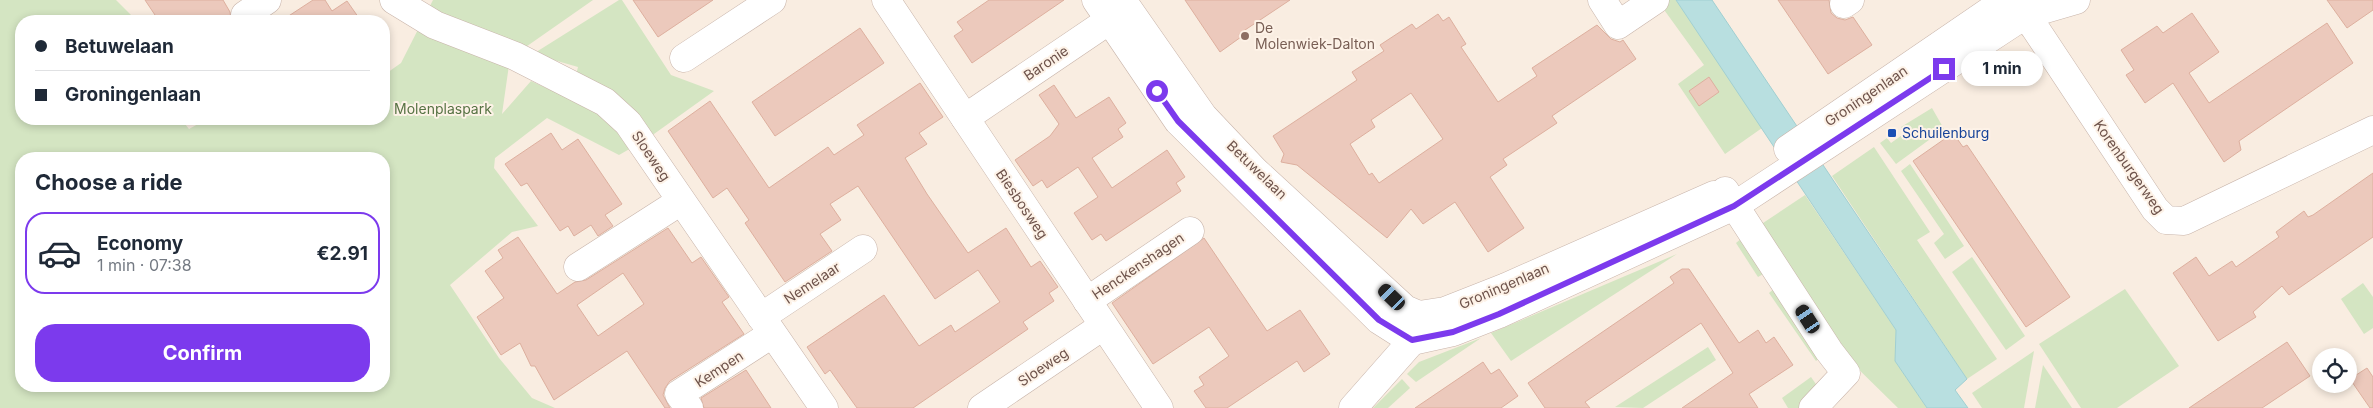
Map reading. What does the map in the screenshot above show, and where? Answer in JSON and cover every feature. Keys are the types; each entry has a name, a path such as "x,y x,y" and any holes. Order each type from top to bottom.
{"street":[{"name":"Sloeweg","path":"394,0 435,25 515,56 606,102 628,123 824,408"},
{"path":"684,58 772,0"},
{"name":"Biesbosweg","path":"886,0 1159,408"},
{"path":"1602,0 1618,25 1655,0"},
{"name":"Groningenlaan","path":"1416,328 1445,311 1729,199 1816,142 2015,5 2076,0"},
{"name":"Korenburgerweg","path":"2015,5 2155,209 2166,220 2184,221 2373,130"},
{"name":"Baronie","path":"965,118 1114,7"},
{"name":"Betuwelaan","path":"1114,7 1178,121 1379,320 1416,328"},
{"path":"1729,199 1829,351 1846,373 1813,408"},
{"path":"578,267 681,200"},
{"name":"Henckenshagen","path":"1087,301 1190,231"},
{"name":"Nemelaar","path":"767,325 863,249"},
{"name":"Kempen","path":"689,408 679,394 767,325"},
{"name":"Sloeweg","path":"982,408 1103,326"},
{"path":"1354,408 1416,328"}],"green space":[{"name":"Molenplaspark","path":"0,0 116,0 131,15 15,15 15,125 186,125 189,129 196,125 390,125 390,71 401,63 433,0 593,0 510,58 502,114 531,81 570,99 578,67 533,54 619,0 622,0 671,75 714,91 647,139 619,155 547,118 495,158 494,168 538,226 512,232 450,285 499,358 532,398 555,408 0,408"},
{"path":"1657,0 1676,0 1762,128 1725,154 1678,84 1704,65"},
{"path":"1932,108 1944,129 1896,164 1880,143 1887,138 1891,143 1905,133 1901,127"},
{"path":"1874,147 1930,232 1917,240 1997,359 1967,379 1832,176"},
{"path":"1910,164 1964,246 1945,259 1934,243 1944,234 1901,171"},
{"path":"1805,195 1896,330 1895,361 1927,408 1898,408 1845,356 1760,225"},
{"path":"1742,238 1765,273 1758,277 1736,243"},
{"path":"1677,254 1511,361 1491,333"},
{"path":"1972,257 2025,336 2006,350 1952,272"},
{"path":"2363,283 2373,297 2373,328 2364,334 2341,299"},
{"path":"1775,288 1822,356 1816,361 1769,293"},
{"path":"2125,289 2179,366 2117,408 2081,408 2039,344"},
{"path":"1481,338 1416,382 1407,374 1419,362"},
{"path":"1708,347 1716,360 1643,408 1615,407"},
{"path":"2034,351 2024,408 1982,408 1972,393"},
{"path":"2043,365 2072,408 2035,408"},
{"path":"1811,377 1820,390 1803,408 1788,408 1782,398"},
{"path":"1402,379 1410,388 1388,408 1373,408"}],"water":[{"path":"1676,0 1712,0 1967,379 1955,390 1968,408 1927,408 1895,361 1896,330"}],"building":[{"path":"145,0 223,0 230,15 155,15"},
{"path":"313,0 325,0 332,11 347,1 357,15 290,15"},
{"path":"633,0 713,0 658,37"},
{"path":"989,0 1064,0 972,63 954,36 963,30 957,22"},
{"path":"1185,0 1290,0 1239,34 1241,37 1220,52"},
{"path":"1778,0 1829,0 1831,13 1837,18 1845,20 1853,17 1872,45 1828,74"},
{"path":"2327,0 2373,0 2373,10 2347,28"},
{"path":"2192,13 2219,52 2189,73 2209,103 2327,23 2353,63 2239,141 2241,150 2224,162 2173,83 2145,103 2126,75 2134,70 2121,50 2157,26 2163,33"},
{"path":"1438,14 1443,21 1449,17 1466,44 1461,47 1498,102 1537,76 1532,68 1597,25 1611,39 1620,42 1623,40 1636,59 1552,116 1557,123 1503,159 1507,165 1490,177 1524,228 1488,252 1455,202 1423,224 1411,209 1387,238 1297,165 1281,162 1284,154 1273,136 1357,80 1352,72 1384,51 1380,45 1412,24 1416,29","holes":["1411,93 1443,139 1379,183 1372,173 1369,175 1350,144 1375,127 1371,120"]},
{"path":"860,28 884,63 775,136 752,102"},
{"path":"1709,77 1719,92 1699,106 1689,91"},
{"path":"920,83 943,117 919,133 927,144 905,158 927,194 968,253 1006,228 1031,267 1040,261 1058,287 1049,293 1054,301 1023,322 1028,329 913,408 857,408 830,370 825,374 807,347 884,295 919,346 951,325 955,332 1000,302 978,270 935,299 858,186 830,204 841,220 820,234 832,251 785,282 745,223 749,220 727,188 713,198 668,131 710,101 769,188 828,147 834,155 864,135 857,125"},
{"path":"1054,85 1076,118 1109,97 1126,123 1118,129 1123,137 1092,158 1112,188 1167,150 1185,177 1176,183 1181,191 1106,241 1101,234 1092,240 1074,213 1098,197 1078,167 1047,188 1042,180 1033,186 1015,160 1050,136 1059,124 1039,95"},
{"path":"551,133 562,150 578,139 622,204 605,215 613,226 598,236 591,225 574,236 568,226 560,231 527,183 521,186 505,164"},
{"path":"1953,133 1963,147 1967,145 2070,297 2026,327 1913,161"},
{"path":"2373,173 2373,237 2289,295 2282,286 2253,312 2256,317 2218,341 2173,273 2196,257 2209,276 2232,261 2236,267 2279,237 2276,232 2304,211 2308,217 2313,215"},
{"path":"668,228 692,263 701,257 729,297 722,302 744,334 670,381 663,395 670,408 665,408 627,351 554,400 535,366 531,366 520,343 501,355 477,317 504,298 485,271 503,258 498,250 518,237 557,294 575,282 586,280","holes":["623,273 644,304 598,336 577,305"]},
{"path":"1204,238 1267,331 1300,310 1330,354 1304,372 1297,361 1227,408 1206,408 1194,391 1204,385 1199,377 1229,356 1209,327 1153,364 1112,303"},
{"path":"1682,269 1689,269 1739,343 1758,330 1766,343 1774,337 1793,365 1749,394 1758,408 1682,408 1733,373 1701,323 1585,402 1590,408 1545,408 1528,383 1674,283 1670,277"},
{"path":"2287,342 2310,376 2262,408 2189,408"},
{"path":"1483,362 1491,374 1499,369 1518,396 1501,408 1415,408"},
{"path":"2367,368 2373,377 2373,408 2370,408 2357,389 2357,374"},
{"path":"746,370 771,408 704,408 701,398"}],"place":[{"name":"De Molenwiek-Dalton","path":"1245,36"},
{"name":"Schuilenburg","path":"1892,133"}],"route":[{"path":"1157,91 1178,121 1379,320 1412,340 1453,332 1499,314 1734,206 1944,69"}]}
